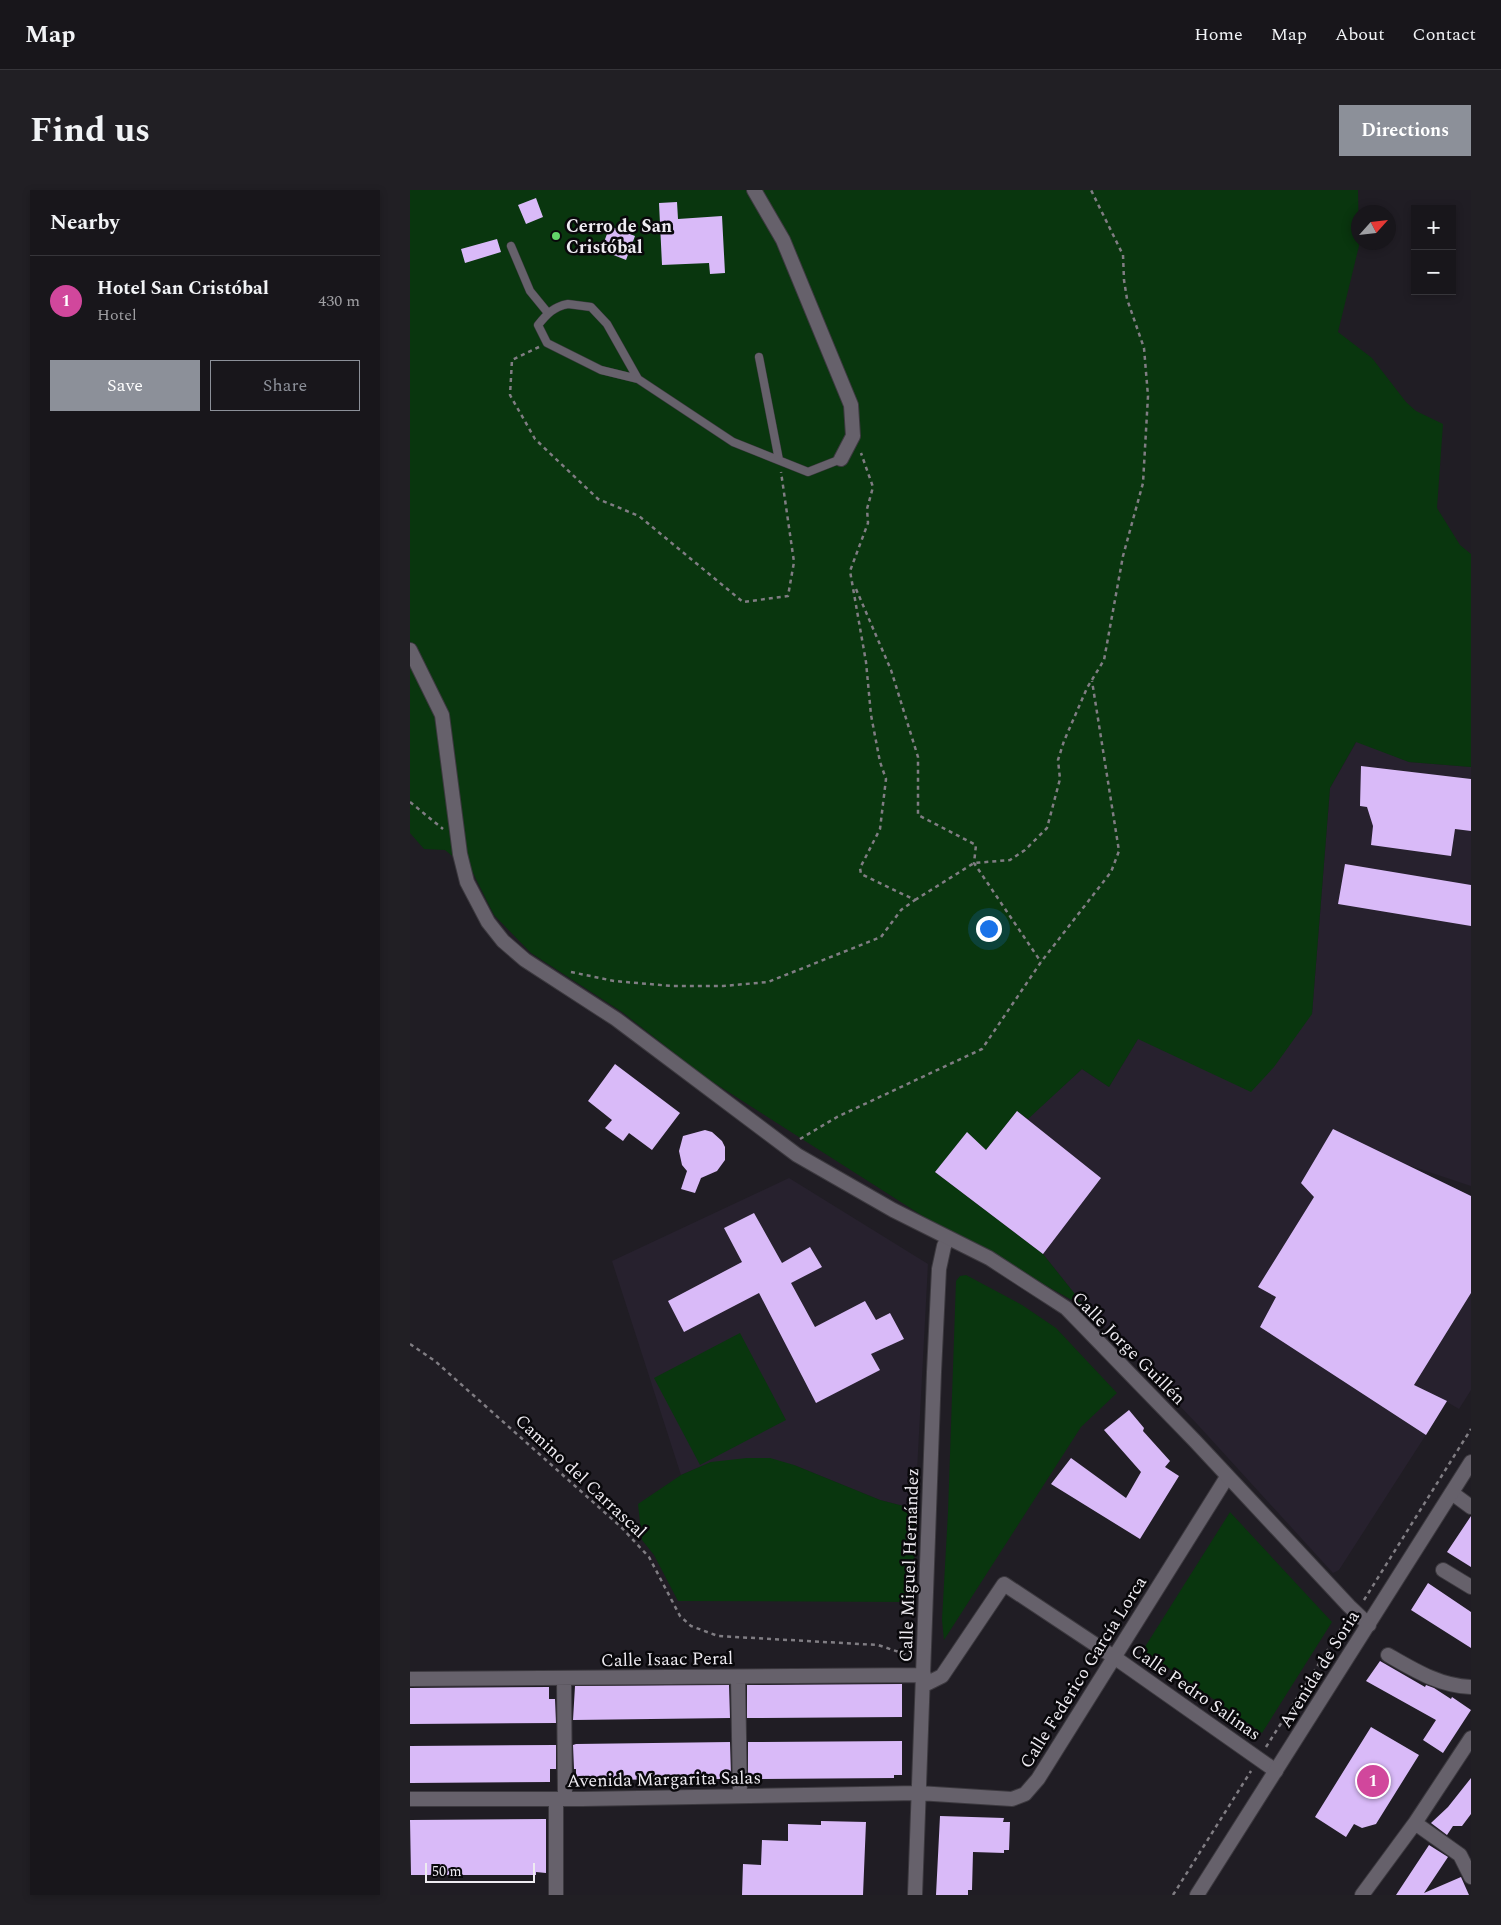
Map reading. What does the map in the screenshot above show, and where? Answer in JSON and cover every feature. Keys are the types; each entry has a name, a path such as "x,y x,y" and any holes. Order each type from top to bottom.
{"street":[{"path":"754,190 783,240 851,405 853,436 841,459"},
{"name":"Calle Jorge Guillén","path":"410,650 442,714 460,854 468,882 488,922 503,941 525,960 616,1019 786,1146 893,1210 989,1258 1066,1308 1369,1625"},
{"name":"Calle Miguel Hernández","path":"915,1895 939,1269 944,1246 948,1238"},
{"name":"Avenida de Soria","path":"1197,1895 1471,1462"},
{"name":"Calle Federico García Lorca","path":"918,1793 1012,1799 1025,1794 1038,1779 1227,1477"},
{"path":"1452,1493 1471,1507"},
{"path":"1444,1570 1471,1587"},
{"name":"Calle Pedro Salinas","path":"924,1674 942,1676 1004,1584 1114,1657 1276,1771"},
{"path":"1388,1655 1420,1673 1438,1680 1471,1687"},
{"name":"Calle Isaac Peral","path":"410,1679 924,1674"},
{"path":"738,1677 740,1796"},
{"path":"556,1895 564,1679"},
{"path":"1362,1895 1415,1823 1471,1738"},
{"name":"Avenida Margarita Salas","path":"410,1799 561,1799 918,1793"},
{"path":"1415,1823 1460,1855 1471,1877"}],"lane":[{"path":"511,246 530,291 548,312"},
{"path":"638,379 607,324 591,308 568,304 558,306 548,312 538,325 547,343 600,370 638,379 733,442 808,472 841,459"},
{"path":"759,357 779,460"}],"path":[{"path":"557,980 566,971 614,981 672,986 723,986 768,982 881,937 901,910 915,900 974,863 1010,860 1025,850 1047,828 1060,779 1058,760 1092,679 1104,660 1123,556 1143,483 1148,396 1144,348 1127,299 1123,255 1091,190"},
{"path":"547,343 512,360 510,395 535,438 598,498 639,516 743,602 788,596 794,562 779,460"},
{"path":"853,436 868,469 873,487 867,509 868,524 850,571 866,662 871,715 880,762 886,778 880,829 860,868 861,874 915,900"},
{"path":"853,584 891,670 918,756 918,815 949,829 976,846 974,863 1041,962"},
{"path":"786,1146 837,1118 982,1049 1041,962 1111,872 1119,851 1092,679"},
{"path":"410,802 439,827 458,836"},
{"name":"Camino del Carrascal","path":"410,1344 435,1361 621,1527 649,1557 680,1616 691,1626 718,1636 878,1645 924,1674"},
{"path":"1363,1602 1471,1429"},
{"name":"Avenida de Soria","path":"1262,1753 1348,1617"},
{"path":"1174,1895 1252,1768"}],"shaded area":[{"path":"1357,741 1409,762 1471,767 1471,1186 1402,1163 1471,1196 1471,1390 1459,1409 1447,1402 1339,1570 1333,1573 1198,1425 1086,1308 1043,1254 935,1172 967,1132 986,1150 1017,1111 1028,1118 1082,1069 1109,1087 1138,1039 1312,1014 1330,788"},
{"path":"789,1178 928,1264 915,1509 880,1500 794,1465 711,1462 681,1475 612,1261"}],"green space":[{"path":"410,190 1358,190 1358,205 1351,205 1351,250 1358,250 1338,332 1372,358 1406,402 1416,411 1443,424 1437,508 1460,545 1471,554 1471,767 1409,762 1356,742 1330,788 1312,1014 1274,1067 1251,1092 1138,1039 1109,1087 1082,1069 1028,1119 1017,1111 986,1150 967,1133 935,1172 1043,1254 1086,1308 929,1220 705,1077 622,1012 531,953 494,915 473,873 445,850 424,849 410,833"},
{"path":"966,1275 1022,1305 1056,1328 1117,1393 1081,1427 944,1640 942,1620 948,1512 956,1281 960,1276"},
{"path":"740,1333 786,1420 700,1465 654,1378"},
{"path":"747,1458 770,1458 794,1465 880,1500 915,1509 914,1602 678,1601 654,1555 642,1540 638,1504 681,1475 711,1462"},
{"path":"1230,1512 1332,1622 1262,1733 1143,1650"}],"building":[{"path":"536,198 543,217 526,224 518,205"},
{"path":"677,202 678,219 722,216 725,273 710,274 709,263 662,265 659,203"},
{"path":"610,226 635,236 626,260 601,250"},
{"path":"497,239 501,252 465,263 461,249"},
{"path":"1361,766 1471,779 1471,831 1455,829 1451,856 1371,845 1373,826 1367,807 1360,806"},
{"path":"1345,864 1471,885 1471,926 1338,904"},
{"path":"615,1064 680,1113 652,1150 629,1133 623,1141 605,1128 612,1120 588,1101"},
{"path":"1017,1111 1101,1178 1043,1254 935,1172 967,1132 986,1150"},
{"path":"1333,1129 1471,1196 1471,1293 1414,1385 1447,1401 1426,1435 1260,1327 1276,1297 1258,1287 1314,1197 1301,1183"},
{"path":"705,1130 712,1132 722,1141 725,1147 725,1160 717,1171 701,1178 695,1193 681,1189 687,1171 682,1165 679,1151 683,1136"},
{"path":"754,1213 782,1263 810,1247 822,1267 791,1283 815,1327 865,1301 876,1320 890,1313 904,1339 871,1354 880,1370 816,1403 759,1293 684,1332 668,1301 742,1262 724,1228"},
{"path":"1129,1410 1144,1428 1143,1431 1170,1461 1165,1467 1179,1476 1140,1539 1051,1484 1071,1458 1126,1498 1141,1472 1104,1430"},
{"path":"1471,1516 1471,1567 1447,1552"},
{"path":"1428,1583 1471,1612 1471,1648 1411,1610"},
{"path":"1380,1661 1425,1687 1426,1685 1434,1688 1451,1699 1452,1697 1471,1710 1443,1753 1423,1740 1436,1720 1366,1681"},
{"path":"902,1684 902,1717 747,1718 747,1685"},
{"path":"729,1685 730,1718 573,1720 575,1686"},
{"path":"549,1687 549,1699 555,1699 556,1723 410,1724 410,1688"},
{"path":"1371,1727 1419,1755 1376,1824 1362,1828 1354,1824 1346,1837 1315,1817"},
{"path":"902,1741 902,1775 894,1775 894,1778 759,1779 759,1776 748,1776 748,1742"},
{"path":"730,1742 731,1776 720,1776 720,1779 585,1780 585,1777 576,1777 576,1769 574,1769 573,1745 576,1744"},
{"path":"556,1745 556,1769 550,1769 550,1782 410,1783 410,1746"},
{"path":"1471,1778 1471,1814 1462,1826 1453,1826 1447,1835 1431,1823 1448,1807"},
{"path":"940,1816 1004,1818 1003,1822 1010,1822 1009,1850 1004,1850 1004,1853 973,1852 972,1890 968,1890 968,1895 936,1895"},
{"path":"546,1819 546,1873 536,1872 536,1875 411,1875 410,1820"},
{"path":"821,1821 866,1822 863,1895 742,1895 743,1864 761,1865 762,1840 788,1841 788,1824 821,1825"},
{"path":"1429,1845 1448,1857 1424,1893 1461,1877 1469,1895 1396,1895"}],"place":[{"name":"Cerro de San Cristóbal","path":"556,236"},
{"name":"Hotel San Cristóbal","path":"1373,1781"}]}
